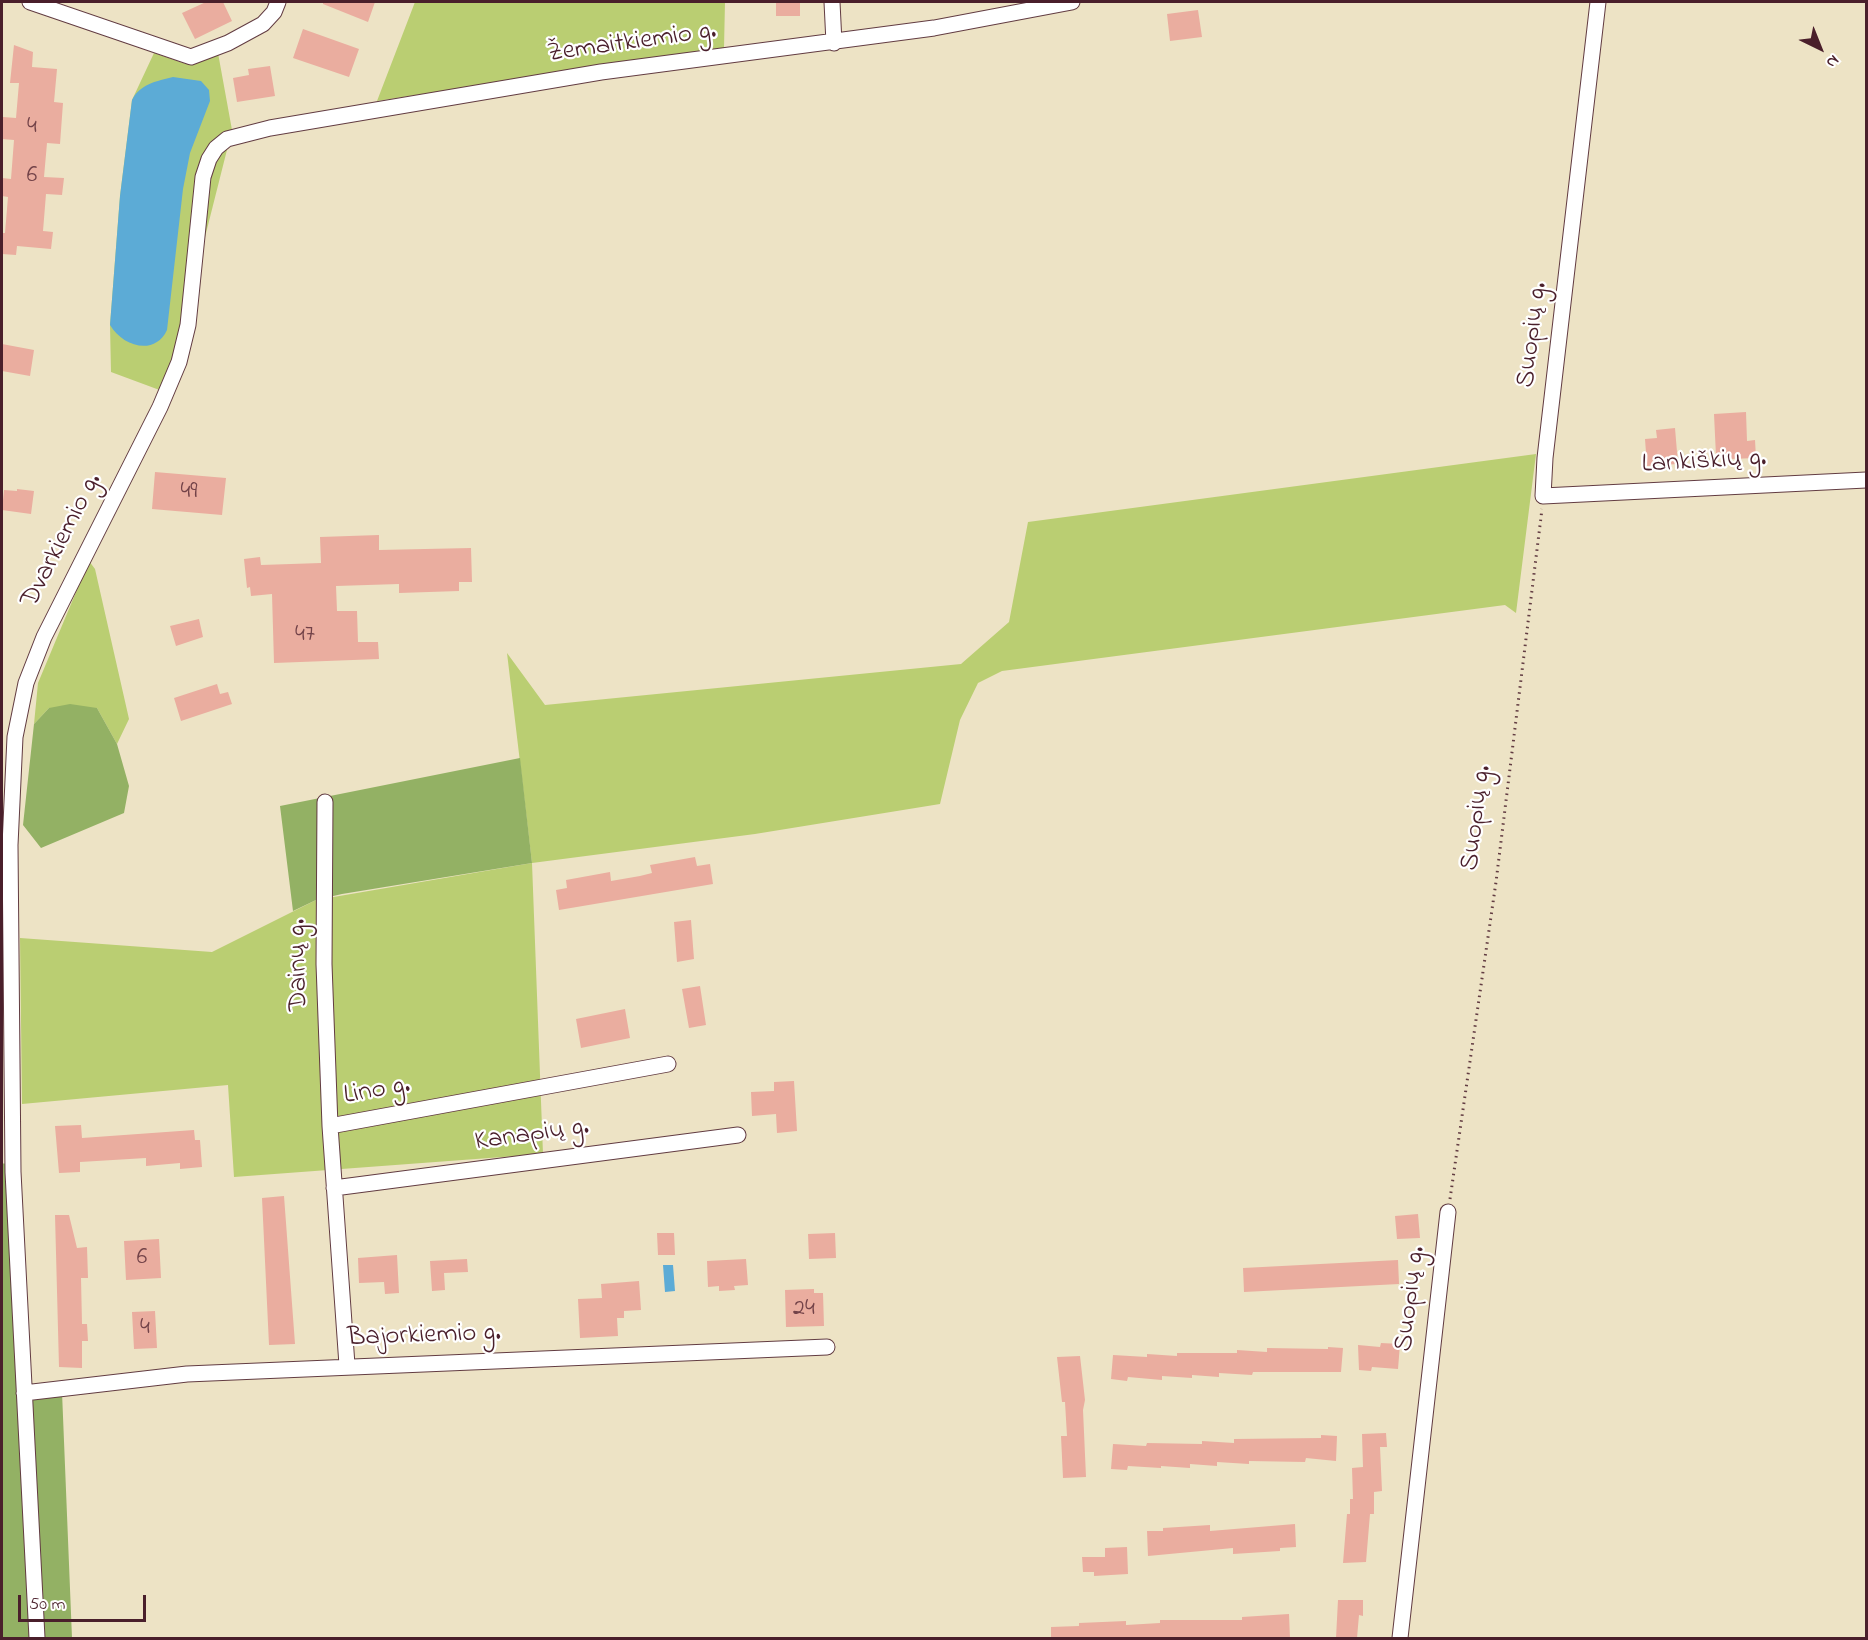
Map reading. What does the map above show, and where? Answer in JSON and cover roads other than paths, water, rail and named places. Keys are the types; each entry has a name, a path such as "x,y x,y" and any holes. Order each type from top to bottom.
{"street":[{"path":"30,2 191,57 228,43 263,24 274,12 278,2"},
{"path":"832,2 834,43"},
{"name":"Žemaitkiemio g.","path":"209,159 227,139 270,128 601,72 934,28 1036,4 1072,2"},
{"name":"Suopių g.","path":"1543,496 1545,458 1598,2"},
{"name":"Dvarkiemio g.","path":"37,1638 12,1109 10,845 15,737 26,682 48,628 160,407 179,362 188,325 203,177 209,159"},
{"name":"Lankiškių g.","path":"1543,496 1866,480"},
{"name":"Dainų g.","path":"325,802 324,964 330,1126"},
{"name":"Lino g.","path":"347,1365 330,1126 668,1064"},
{"name":"Kanapių g.","path":"334,1188 738,1135"},
{"name":"Suopių g.","path":"1400,1638 1448,1212"},
{"name":"Bajorkiemio g.","path":"24,1393 187,1374 347,1365 827,1347"}],"water":[{"path":"173,77 201,81 209,90 210,101 190,153 183,189 167,330 155,343 139,346 123,339 110,325 120,196 132,100 144,87"},
{"path":"663,1265 673,1265 675,1291 665,1292"}]}
